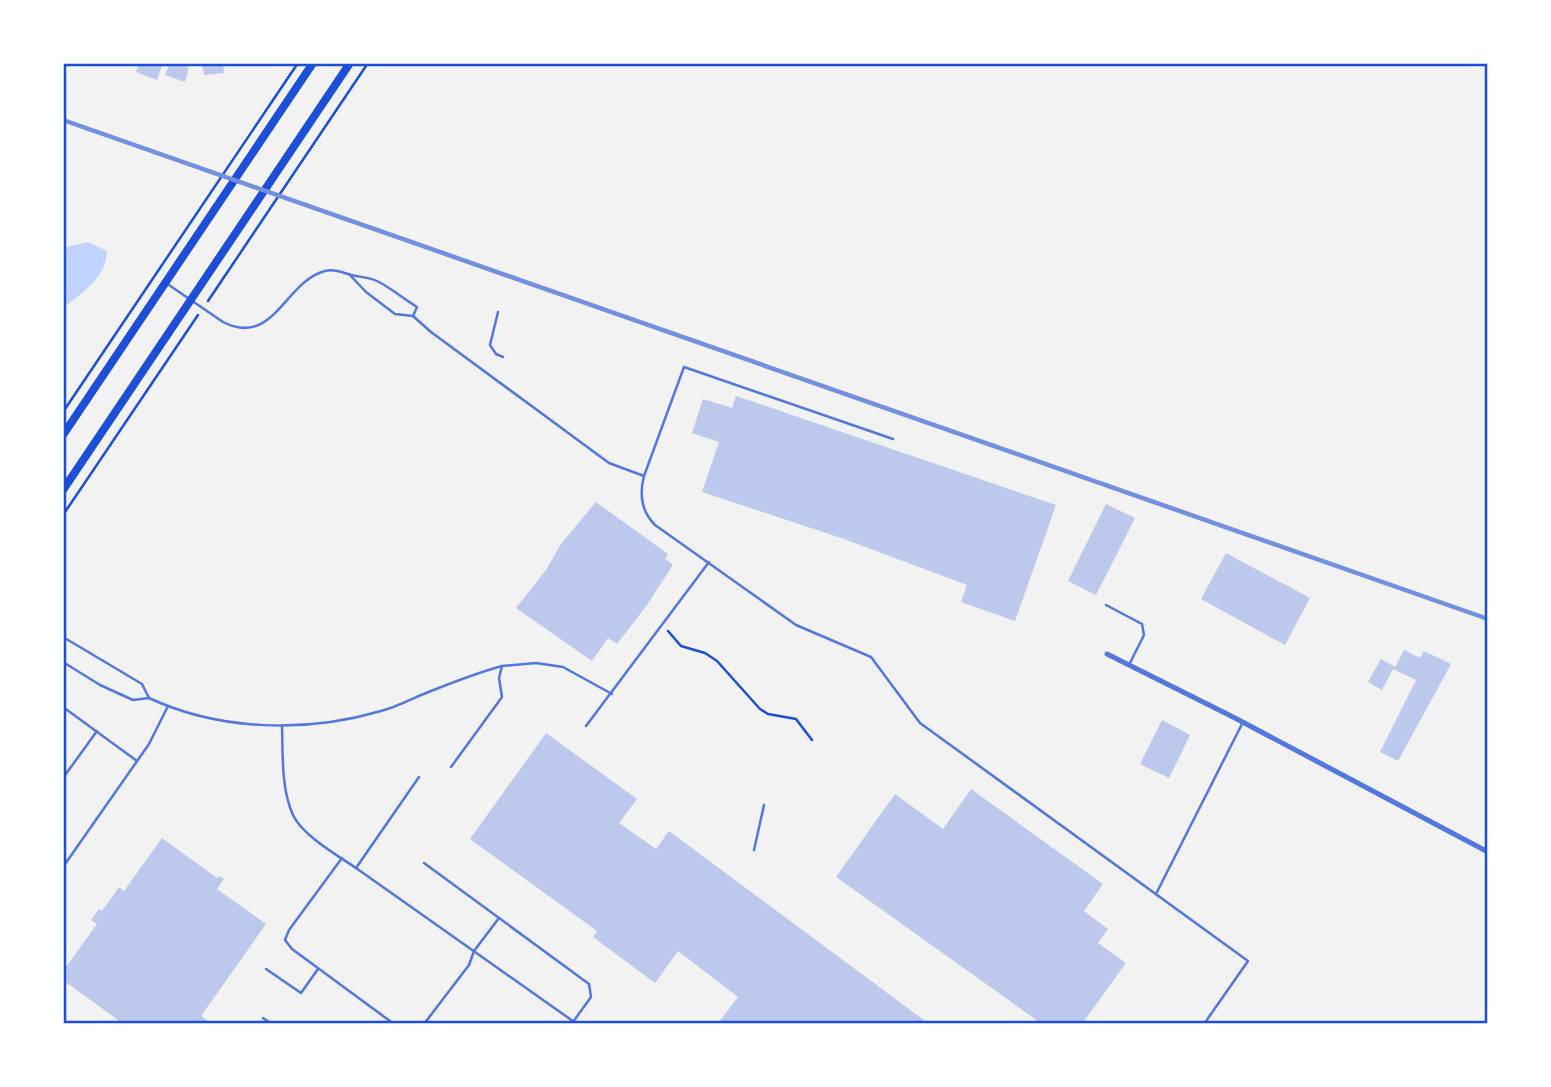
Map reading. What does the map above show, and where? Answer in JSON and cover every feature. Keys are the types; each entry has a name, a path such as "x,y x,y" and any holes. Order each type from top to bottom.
{"main road":[{"path":"63,435 313,63"},
{"path":"63,490 350,63"}],"street":[{"path":"1107,653 1488,852"}],"lane":[{"path":"166,283 232,327 245,329 272,317 314,275 338,270 375,279 417,307 413,316"},
{"path":"349,274 366,292 396,314 413,316 609,463 644,476"},
{"path":"498,312 490,345 496,354 503,357"},
{"path":"893,439 684,367 641,486 642,508 648,517 806,631 871,657 920,723 1248,961 1204,1024"},
{"path":"586,726 709,562"},
{"path":"1106,605 1142,624 1144,635 1129,665"},
{"path":"63,638 142,684 149,698"},
{"path":"63,662 100,685 133,700 149,698 186,713 231,722 282,726 382,711 502,666 536,663 563,667 612,694"},
{"path":"451,767 502,697 499,678 502,666"},
{"path":"63,867 149,744 168,706"},
{"path":"63,707 137,761"},
{"path":"1156,894 1243,722"},
{"path":"282,726 288,800 293,817 324,846 575,1023 591,997 589,984 424,863"},
{"path":"63,778 97,732"},
{"path":"356,867 419,777"},
{"path":"754,850 764,805"},
{"path":"342,858 289,930 285,940 292,949 394,1024"},
{"path":"424,1024 469,965 474,951 499,918"},
{"path":"266,969 301,993 318,968"},
{"path":"263,1018 272,1024"}],"path":[{"path":"63,412 298,63"},
{"path":"63,515 368,63"},
{"path":"662,626 681,646 705,653 717,661 760,709 796,719 812,740"}],"water":[{"path":"88,242 107,251 103,269 92,284 63,308 63,248"}],"building":[{"path":"139,63 163,63 157,80 136,72"},
{"path":"170,63 183,63 189,68 185,82 165,75"},
{"path":"202,63 223,63 224,73 204,75"},
{"path":"736,396 1056,505 1015,621 961,602 967,585 844,539 702,492 719,442 692,433 703,399 732,408"},
{"path":"596,502 668,554 665,559 673,565 617,644 608,638 592,661 516,608 546,570 561,544"},
{"path":"1106,504 1135,518 1096,595 1068,581"},
{"path":"1226,553 1310,598 1285,645 1201,599"},
{"path":"1404,650 1420,658 1424,651 1451,664 1398,761 1380,752 1416,680 1393,669 1382,690 1368,682 1381,659 1395,667"},
{"path":"1162,720 1190,735 1169,778 1140,764"},
{"path":"546,733 637,799 619,823 656,849 669,831 929,1024 721,1024 719,1022 738,997 678,951 655,983 593,937 597,931 470,839"},
{"path":"971,789 1103,884 1084,911 1108,929 1098,943 1126,963 1082,1024 1042,1024 836,877 895,794 943,829"},
{"path":"162,838 217,878 219,876 224,879 217,889 266,924 201,1016 212,1024 116,1024 118,1020 63,980 63,971 97,924 91,920 99,909 102,911 119,887 124,891"}],"railway":[{"path":"63,120 1488,619"}]}
